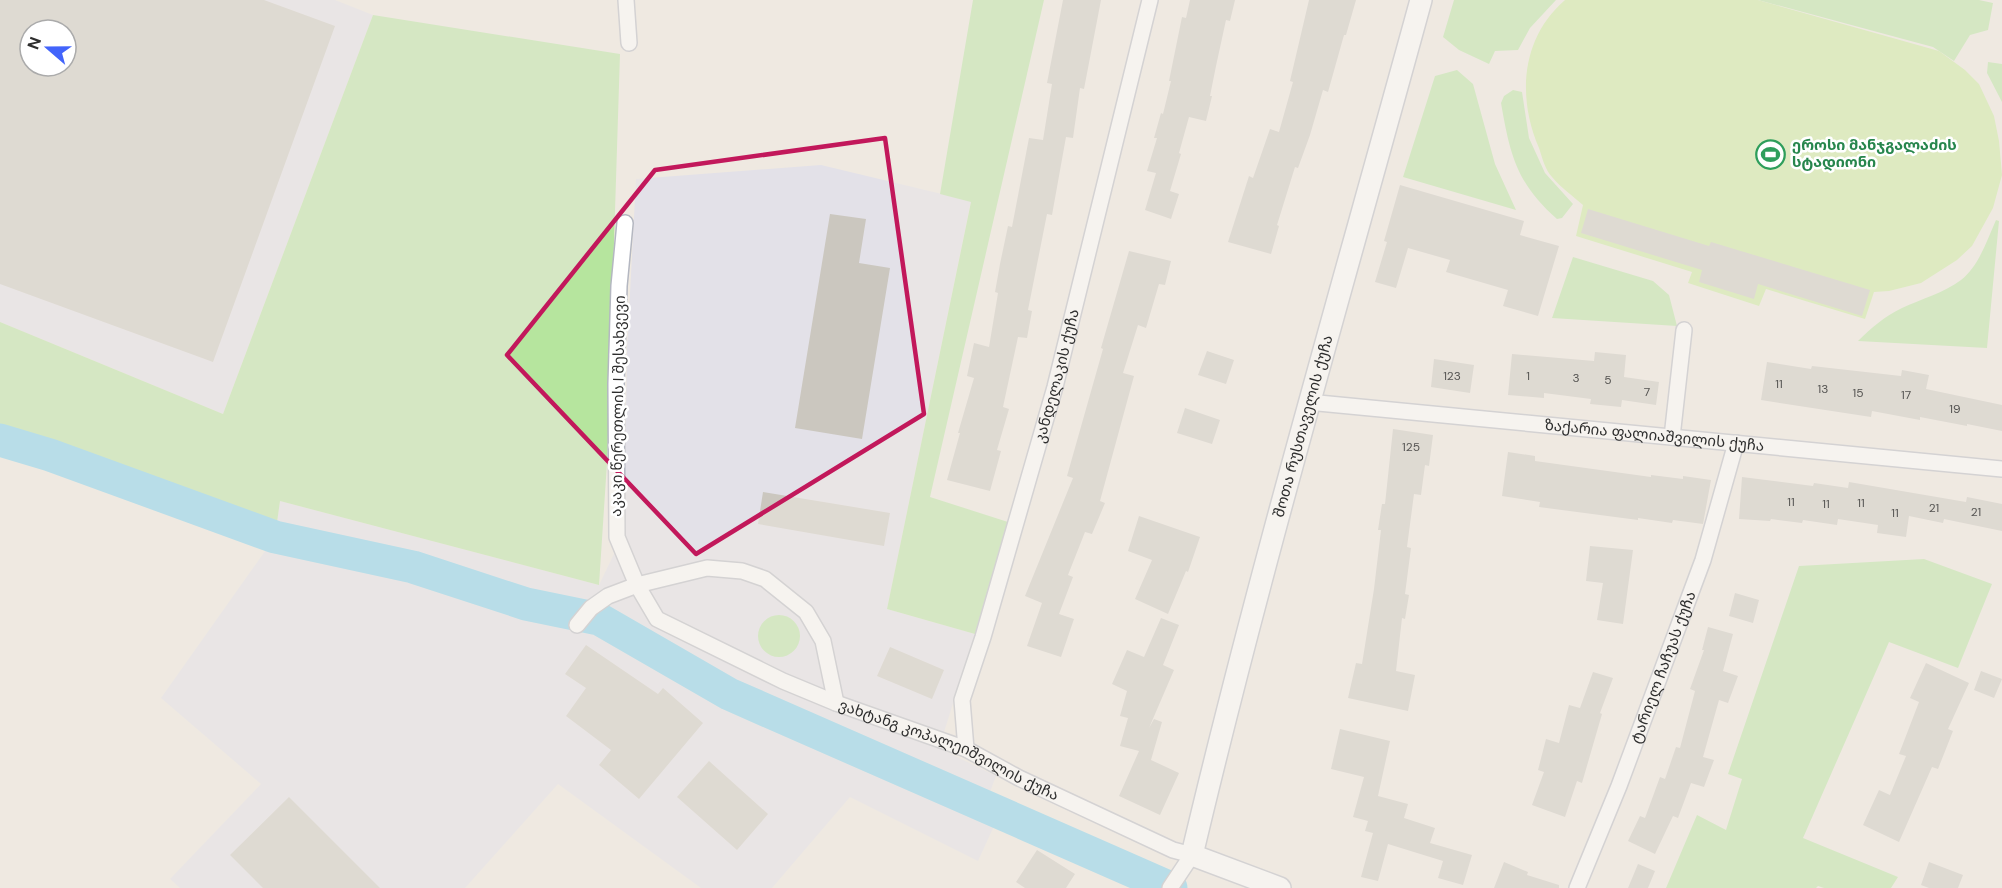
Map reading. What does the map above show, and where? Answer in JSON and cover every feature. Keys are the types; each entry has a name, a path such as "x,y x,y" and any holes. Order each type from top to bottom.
{"street":[{"path":"626,0 629,43"},
{"name":"კანდელაკის ქუჩა","path":"966,749 962,700 983,637 1055,387 1150,0"},
{"name":"შოთა რუსთაველის ქუჩა","path":"1192,855 1226,712 1308,402 1421,0"},
{"name":"აკაკი წერეთლის I შესახვევი","path":"625,223 619,286 616,384 617,537 637,585"},
{"path":"1672,437 1684,330"},
{"name":"ზაქარია ფალიაშვილის ქუჩა","path":"1308,402 2002,469"},
{"name":"ტარიელ ჩაჩუას ქუჩა","path":"1577,888 1619,786 1703,560 1736,443"},
{"path":"577,625 591,608 608,596 637,585 707,568 742,571 765,579 806,612 823,641 836,703"},
{"name":"ვახტანგ კოპალეიშვილის ქუჩა","path":"637,585 657,619 783,681 836,703 966,749 1019,778 1173,850 1280,888"},
{"path":"1172,886 1192,855"}],"highlighted area":[{"path":"885,138 924,414 696,554 507,355 655,170"}],"shaded area":[{"path":"0,0 335,0 373,15 223,414 0,322"},
{"path":"821,165 971,201 887,609 975,634 939,748 996,776 990,792 1006,800 978,861 850,797 772,888 701,888 558,784 465,888 180,888 170,879 261,784 161,698 275,537 280,501 599,585 624,533 627,350 636,179"}],"green space":[{"path":"973,0 1044,0 930,497 1008,522 975,634 887,609 971,202 940,194"},
{"path":"1454,0 1556,0 1530,28 1518,50 1495,51 1489,64 1459,50 1443,37"},
{"name":"ეროსი მანჯგალაძის სტადიონი","path":"1565,0 1758,0 1939,51 1965,70 1979,84 1994,116 2002,175 1993,208 1972,246 1957,260 1921,283 1889,291 1874,292 1865,319 1766,289 1759,306 1688,283 1692,272 1576,236 1583,205 1556,181 1546,167 1532,129 1526,89 1527,69 1539,32 1550,15"},
{"path":"1758,0 1979,0 1993,3 1988,30 1970,35 1954,61 1933,47"},
{"path":"373,15 620,54 607,463 599,585 280,501 275,537 50,455 0,440 0,322 223,414"},
{"path":"1988,62 2002,64 2002,102 1987,73"},
{"path":"1457,70 1473,84 1495,164 1516,210 1403,177 1435,76"},
{"path":"1513,90 1522,92 1529,138 1545,173 1573,204 1562,218 1557,219 1543,206 1532,193 1517,167 1501,103 1504,96"},
{"path":"1996,220 1999,221 1987,348 1858,341 1890,315 1947,289 1961,280 1978,260"},
{"path":"1573,257 1653,281 1669,295 1677,326 1552,318"},
{"path":"1924,559 1992,584 1958,668 1889,642 1803,838 1898,877 1891,888 1824,888 1818,886 1816,888 1666,888 1697,815 1726,830 1742,779 1728,774 1799,566"},
{"path":"779,615 787,616 794,621 799,628 799,644 794,651 787,656 779,657 771,656 764,651 759,644 758,636 759,628 764,621 771,616"}],"building":[{"path":"0,0 264,0 335,26 213,362 0,284"},
{"path":"1063,0 1101,0 1084,89 1080,88 1073,138 1066,137 1052,215 1047,214 1028,310 1032,311 1027,338 1018,337 1003,407 1009,409 997,450 1001,451 990,491 947,480 974,378 967,376 974,343 989,347 998,293 995,292 1000,264 1008,226 1012,227 1029,138 1043,140 1052,84 1047,83"},
{"path":"1190,0 1235,0 1230,21 1226,20 1206,121 1189,117 1170,191 1179,194 1171,219 1145,210 1156,173 1147,171 1171,81 1169,81 1182,17 1186,18"},
{"path":"1309,0 1356,0 1328,92 1323,90 1298,168 1295,167 1277,225 1279,226 1271,254 1228,242 1249,176 1253,178 1270,129 1279,132 1293,82 1290,81"},
{"path":"1400,185 1524,221 1520,235 1559,246 1538,316 1503,306 1508,290 1446,272 1450,260 1408,248 1396,288 1375,282"},
{"path":"1588,209 1709,246 1711,242 1870,290 1862,316 1758,284 1754,299 1699,282 1702,270 1581,233"},
{"path":"830,214 866,219 859,263 890,268 862,439 795,428"},
{"path":"1129,251 1171,261 1165,285 1159,284 1146,328 1138,325 1123,373 1134,376 1100,501 1105,503 1092,534 1085,532 1068,575 1073,577 1059,614 1074,619 1061,657 1027,646 1042,603 1025,596 1073,478 1067,476"},
{"path":"1207,351 1234,360 1226,384 1198,375"},
{"path":"1595,352 1626,355 1624,377 1659,382 1656,405 1622,400 1621,407 1590,404 1591,399 1544,393 1544,398 1508,395 1512,354 1594,361"},
{"path":"1434,359 1474,365 1470,393 1431,387"},
{"path":"1767,362 1811,369 1812,366 1901,376 1902,370 1929,375 1926,389 2002,405 2002,431 1920,417 1920,420 1872,411 1871,417 1761,400"},
{"path":"1185,408 1220,420 1212,444 1177,433"},
{"path":"1393,429 1433,435 1429,466 1425,465 1421,495 1414,494 1407,547 1411,548 1405,594 1409,595 1405,619 1402,618 1396,671 1415,675 1408,711 1348,698 1356,663 1362,664 1374,589 1381,530 1378,530 1382,504 1385,504"},
{"path":"1508,452 1535,456 1535,461 1651,477 1651,475 1683,479 1683,476 1711,480 1703,524 1673,520 1672,523 1638,518 1638,520 1539,507 1540,502 1502,496"},
{"path":"1742,477 1848,488 1849,482 1966,502 1967,497 2002,504 2002,531 1944,519 1943,523 1909,516 1906,537 1877,533 1878,525 1838,519 1837,525 1803,520 1802,523 1771,519 1770,521 1739,519"},
{"path":"763,492 890,513 884,546 758,524"},
{"path":"1139,516 1200,537 1188,572 1186,571 1168,614 1135,599 1152,560 1128,551"},
{"path":"1590,546 1633,550 1623,624 1597,620 1603,583 1586,581"},
{"path":"1735,593 1759,600 1753,623 1729,616"},
{"path":"1161,618 1179,625 1163,665 1174,670 1149,728 1154,719 1162,722 1151,760 1179,773 1160,815 1119,796 1139,751 1120,746 1128,718 1120,716 1127,691 1112,684 1127,650 1144,657"},
{"path":"1708,627 1733,634 1723,671 1738,676 1728,703 1719,700 1703,757 1714,760 1704,787 1691,783 1678,818 1673,816 1655,854 1628,841 1640,816 1645,818 1660,777 1665,779 1676,747 1680,748 1695,691 1690,689 1704,650 1702,650"},
{"path":"586,645 658,694 663,688 703,723 639,799 599,765 611,750 566,716 586,688 565,674"},
{"path":"890,647 944,670 932,699 877,676"},
{"path":"1926,663 1969,683 1948,729 1953,731 1938,769 1932,767 1899,842 1863,825 1879,790 1890,795 1906,756 1899,754 1919,702 1910,698"},
{"path":"1981,671 2002,679 1994,698 1974,690"},
{"path":"1593,672 1613,678 1600,713 1602,714 1582,783 1577,781 1565,817 1532,805 1544,772 1538,770 1546,739 1559,743 1569,705 1580,708"},
{"path":"1340,729 1390,741 1378,796 1408,804 1404,818 1435,828 1430,843 1472,855 1463,885 1438,878 1443,861 1388,844 1378,881 1361,877 1373,833 1365,831 1368,821 1353,817 1364,777 1331,769"},
{"path":"709,761 768,814 737,850 677,797"},
{"path":"289,797 380,888 263,888 230,855"},
{"path":"1037,850 1075,874 1066,888 1025,888 1016,882"},
{"path":"1504,862 1528,872 1527,875 1559,885 1559,888 1494,888"},
{"path":"1929,862 1963,875 1958,888 1929,888 1921,885"},
{"path":"1638,864 1655,871 1648,888 1628,888"}],"waterway":[{"path":"0,440 50,455 275,537 413,567 526,604 599,619 729,694 1171,888"}],"place":[{"name":"ეროსი მანჯგალაძის სტადიონი","path":"1771,154"}]}
